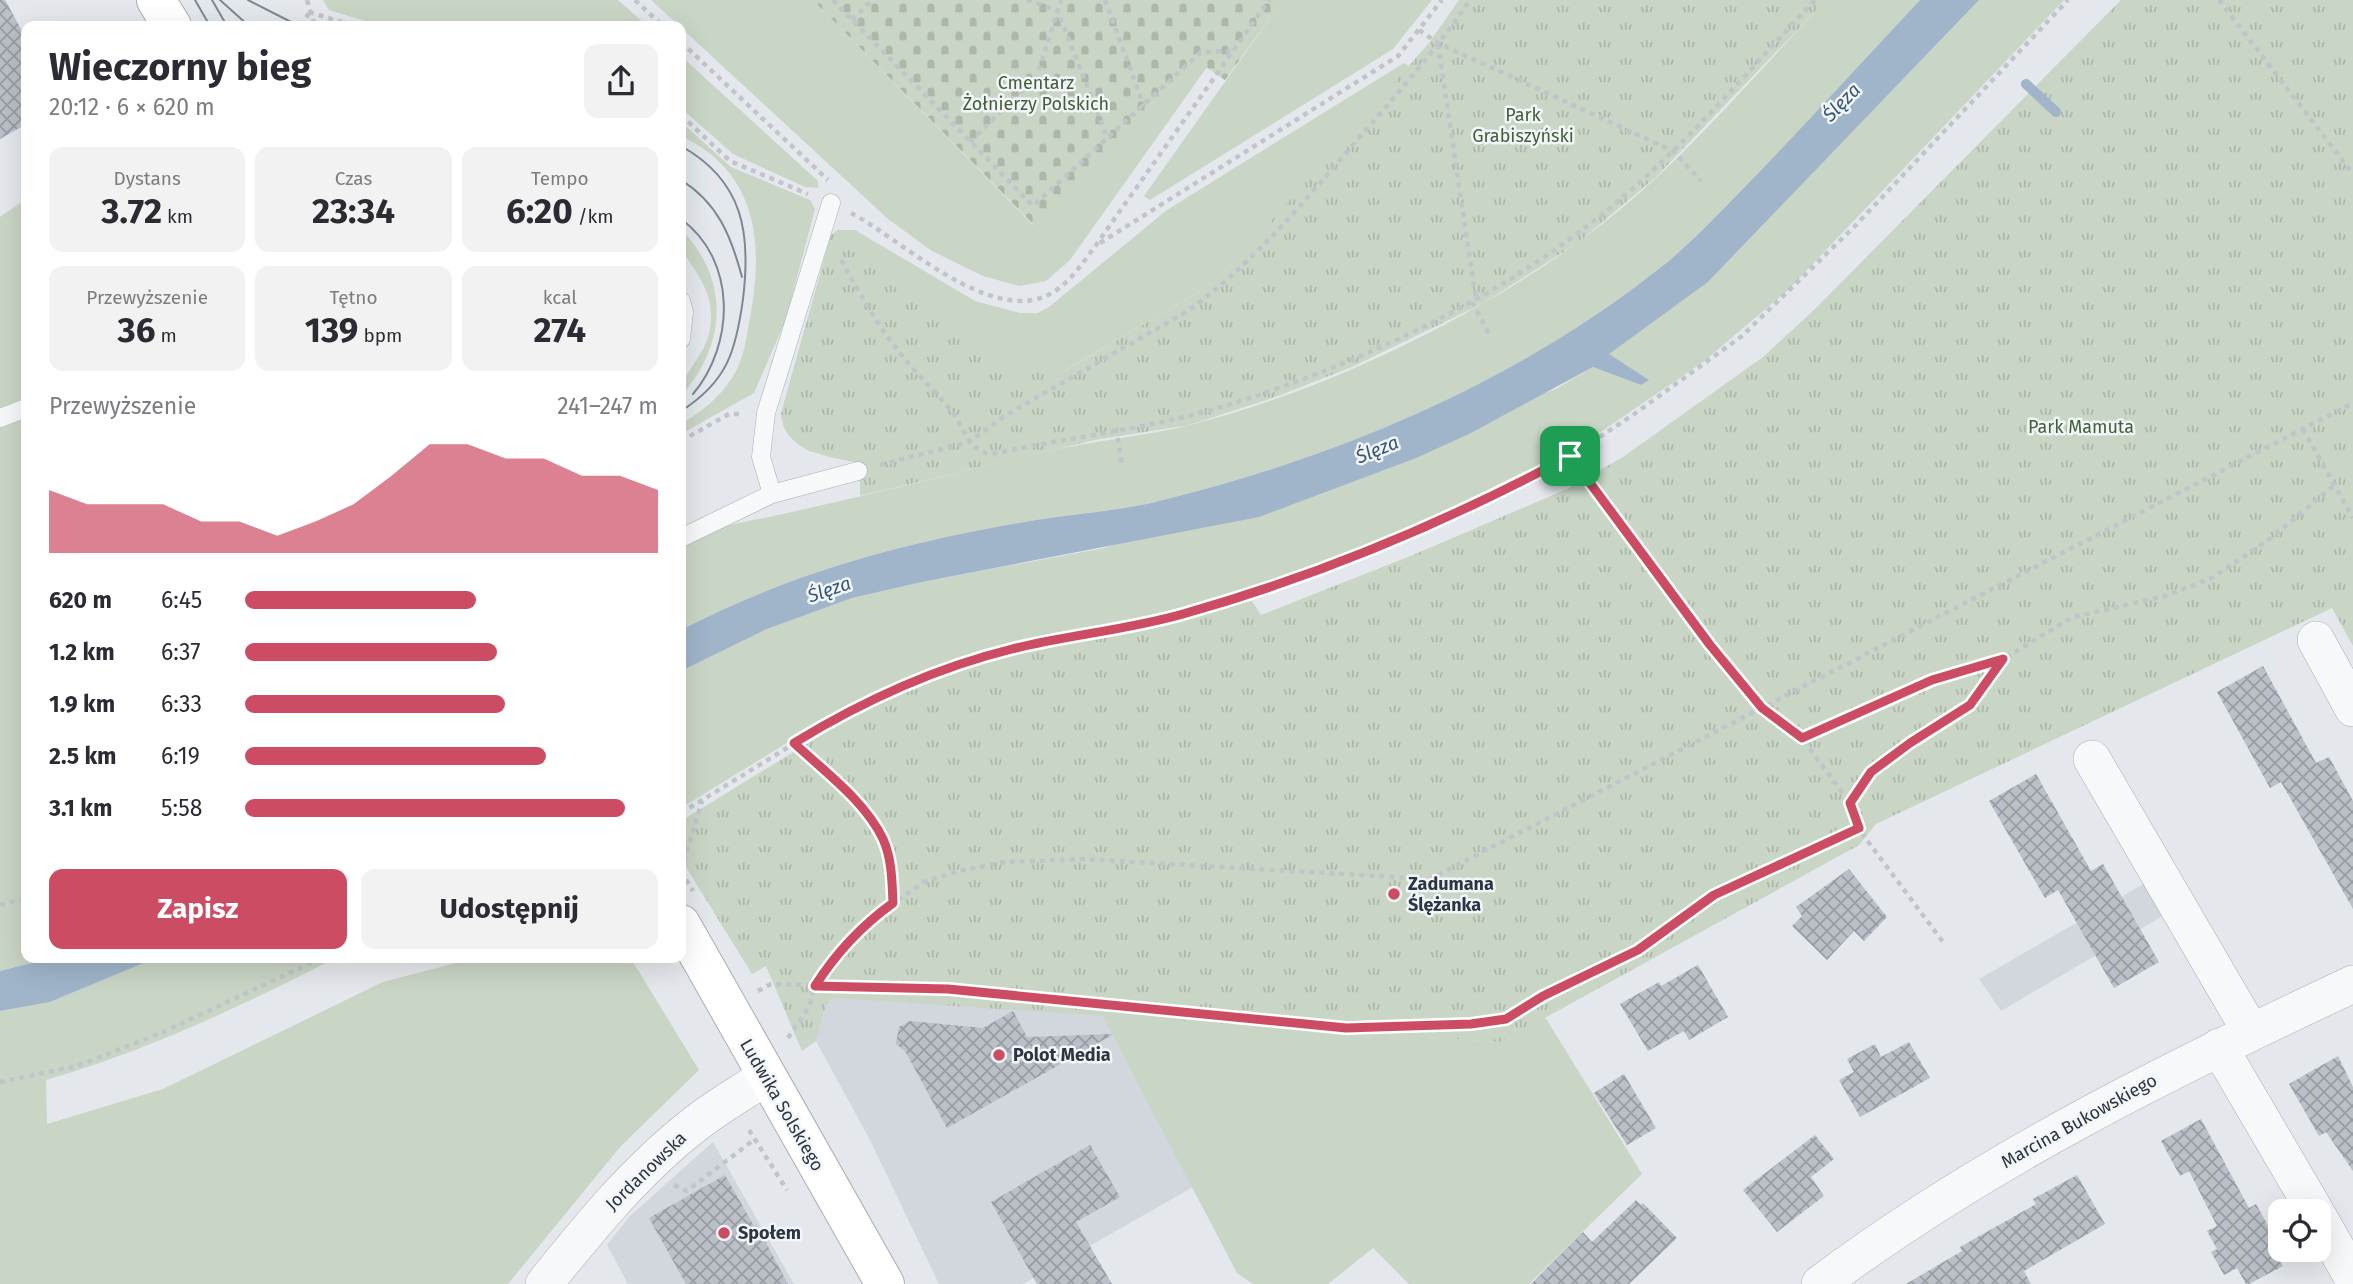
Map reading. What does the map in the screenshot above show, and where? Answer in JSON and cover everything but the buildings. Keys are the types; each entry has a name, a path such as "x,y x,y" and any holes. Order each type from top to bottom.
{"main road":[{"path":"156,0 169,21"},
{"name":"Ludwika Solskiego","path":"686,933 765,1077 885,1284"}],"street":[{"path":"2316,640 2353,708"},
{"path":"2092,759 2235,1040 2309,1199"},
{"name":"Marcina Bukowskiego","path":"1820,1284 1894,1229 2097,1108 2353,984"},
{"name":"Jordanowska","path":"544,1284 632,1180 694,1125 765,1077"},
{"path":"2331,1239 2353,1278"}],"lane":[{"path":"772,494 761,457 766,413 831,203"},
{"path":"0,418 21,410"},
{"path":"686,536 772,494 858,471"}],"path":[{"path":"307,0 313,21"},
{"path":"635,0 658,21"},
{"path":"832,0 1032,206 1201,52 1232,51"},
{"path":"852,20 872,0"},
{"path":"1027,0 1057,10 1108,139"},
{"path":"970,142 1037,76 1061,0"},
{"path":"1105,0 1144,106"},
{"path":"686,120 730,161 860,218 965,285 1020,301 1048,295 1068,280 1096,245 1269,0"},
{"path":"1096,245 1398,57 1441,0"},
{"path":"858,471 969,442 1006,415 1186,312 1242,269 1274,236 1438,43 1470,0"},
{"path":"819,242 833,250 869,311 897,350 952,412 978,452 991,454 1233,403 1364,352 1474,301 1576,235 1673,151 1815,0"},
{"path":"686,810 849,710 982,657 1179,615 1264,590 1392,541 1499,494 1570,456 1633,415 1742,336 1827,254 2068,0"},
{"path":"2219,0 2353,174"},
{"path":"303,21 309,12"},
{"path":"309,12 339,21"},
{"path":"1419,30 1438,43 1673,151 1701,181"},
{"path":"1438,43 1474,301 1489,334"},
{"path":"686,48 832,184 831,203"},
{"path":"787,1039 809,1007 815,986 831,961 870,920 924,882 959,871 1036,859 1430,879 2353,402"},
{"path":"686,438 729,414 766,413"},
{"path":"1116,428 1122,465"},
{"path":"2303,429 2353,518"},
{"path":"1570,456 1710,645 1762,708 1802,738 1850,803 1859,828 1943,942"},
{"path":"1802,738 1932,680 2003,659 2073,617 2165,596 2212,578 2271,538 2335,485"},
{"path":"1850,803 1871,772 1910,743 1970,705 2003,659"},
{"path":"794,743 844,790 882,838 890,863 893,903"},
{"path":"686,855 703,801"},
{"path":"755,992 771,984 948,989 1346,1028 1471,1024 1506,1019 1543,996 1638,950 1714,895 1859,828"},
{"path":"0,905 21,899"},
{"path":"0,1082 77,1066 161,1033 311,963"},
{"path":"744,1122 765,1157"}],"shaded area":[{"path":"2147,882 2166,914 2001,1011 1979,979"},
{"path":"833,998 1102,1015 1193,1187 1023,1284 939,1284 870,1140 816,1041 826,1005"},
{"path":"713,1142 794,1284 628,1284 607,1245 630,1216"}],"green space":[{"path":"323,0 618,0 641,21 365,21 329,10"},
{"path":"651,0 813,0 1033,225 1200,62 1207,67 1070,260 1046,281 1019,286 983,276 932,251 888,219 686,32 686,21 674,21"},
{"name":"Cmentarz Żołnierzy Polskich","path":"813,0 1283,0 1225,80 1200,63 1034,225"},
{"path":"1283,0 1432,0 1393,49 1150,200 1144,196"},
{"name":"Park Grabiszyński","path":"1459,0 1826,0 1656,177 1579,242 1482,304 1352,367 1273,398 1189,425 1095,440 860,496 860,463 822,455 799,445 784,427 781,414 831,235 838,230 863,260 969,347 1014,365 1063,372 1212,284 1233,264 1429,43"},
{"path":"1826,0 1920,0 1766,166 1671,259 1605,309 1486,380 1361,437 1230,482 1147,504 989,528 898,548 767,591 686,628 686,546 720,527 1059,449 1190,425 1290,394 1341,374 1441,326 1535,272 1611,217 1707,128"},
{"path":"1979,0 2064,0 1788,290 1703,362 1586,442 1508,484 1426,522 1314,567 1156,615 1020,641 960,660 847,706 686,805 686,669 767,629 852,598 1104,548 1556,389 1593,367 1641,385 1648,380 1608,354 1708,282"},
{"name":"Park Mamuta","path":"2121,0 2353,0 2353,646 2332,608 1876,824 1859,845 1501,1042 833,998 826,1005 816,1041 802,1051 766,966 752,974 686,867 686,818 862,710 989,661 1252,601 1261,615 1413,555 1567,489 1623,457 1763,357 1815,309"},
{"path":"686,61 818,181 818,188 805,187 733,154 686,112"},
{"path":"1404,63 1409,66 1255,243 1212,284 1001,408 811,452 794,441 787,432 781,414 831,235 838,230 855,230 975,301 1020,313 1038,313 1049,307 1167,210"},
{"path":"686,126 731,167 810,200 815,209 786,319 754,393 686,431 686,420 715,398 732,378 739,364 754,290 755,237 750,213 740,190 726,169 707,151 686,139"},
{"path":"21,202 21,963 31,963 0,971 0,217"},
{"path":"686,235 708,269 715,291 717,312 707,355 686,389 686,377 702,350 710,327 710,303 701,279 686,256"},
{"path":"144,963 325,963 195,1026 46,1080 47,1124 163,1089 383,982 456,963 634,963 699,1070 620,1147 508,1284 0,1284 0,1011 50,1002"},
{"path":"1102,1015 1501,1042 1545,1017 1642,1174 1529,1284 1409,1284 1373,1248 1328,1284 1253,1284 1237,1273"}],"water":[{"name":"Ślęza","path":"1920,0 1979,0 1708,282 1609,354 1649,380 1641,385 1593,367 1469,434 1416,458 1259,517 852,598 767,629 686,669 686,628 724,609 810,575 898,548 943,538 1036,520 1147,504 1230,482 1361,437 1424,410 1547,346 1605,309 1680,251 1761,170"},
{"path":"31,963 144,963 50,1002 0,1011 0,971"}],"waterway":[{"path":"2026,84 2056,112"}],"tram line":[{"path":"195,0 207,21"},
{"path":"212,0 224,21"},
{"path":"220,0 243,21"},
{"path":"248,0 289,21"},
{"path":"686,149 702,160 730,193 739,211 746,253 743,299 737,334 727,364 709,389 686,408"},
{"path":"686,183 714,210 728,234 742,277"},
{"path":"686,224 699,236 712,257 720,279 724,303 717,351 707,374 693,394"}],"place":[{"name":"Zadumana Ślężanka","path":"1394,894"},
{"name":"Polot Media","path":"999,1055"},
{"name":"Społem","path":"724,1233"}],"route":[{"path":"1570,456 1710,645 1762,708 1802,738 1932,680 2003,659 1970,705 1910,743 1871,772 1850,803 1859,828 1714,895 1638,950 1543,996 1506,1019 1471,1024 1346,1028 1117,1008 948,989 815,986 831,961 870,920 893,903 890,863 882,838 869,819 844,790 794,743 849,710 982,657 1179,615 1251,594 1380,546 1499,494 1570,456"}]}
